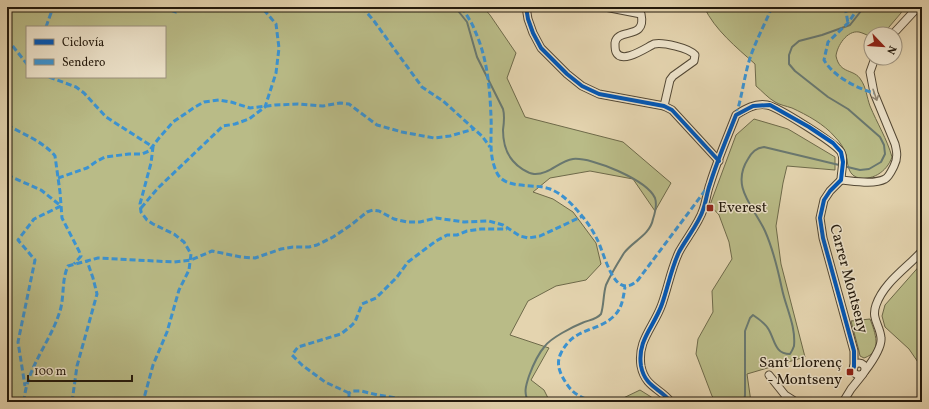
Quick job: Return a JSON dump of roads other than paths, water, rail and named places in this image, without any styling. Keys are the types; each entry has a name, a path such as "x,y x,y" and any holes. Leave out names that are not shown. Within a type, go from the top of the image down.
{"street":[{"path":"526,7 533,33 542,48 567,74 582,86 598,94 664,106 672,110 719,161"},
{"path":"605,7 641,14 642,21 640,28 637,31 618,36 615,40 615,52 618,55 622,57 630,56 662,43 690,51 695,55 694,61 673,76 670,80 664,106"},
{"path":"900,26 918,7"},
{"path":"671,402 667,396 656,390 646,381 640,352 644,338 662,305 678,254 703,212 710,183 736,115 754,106 770,105 809,127 833,143 841,152 842,162 840,180 874,182 885,179 897,160 897,152 874,93 870,72 872,66"},
{"name":"Carrer Montseny","path":"840,180 824,200 820,218 823,238 854,351 856,367 864,365 864,372"},
{"path":"843,402 874,357 880,345 881,337 874,317 875,306 880,295 922,250"},
{"path":"851,389 856,367 874,357"},
{"path":"856,367 858,375 864,372"},
{"path":"768,375 785,395 796,402"}],"waterway":[{"path":"455,7 467,22 477,57 503,109 504,143 508,154 515,163 526,171 539,174 568,160 582,159 605,166 631,177 650,191 656,200 651,225 645,234 624,253 606,285 601,314 597,318 578,325 557,336 548,343 540,353 532,368 526,386 526,396 529,402"},
{"path":"744,402 745,331 750,318 753,315 766,326 776,346 781,352 790,354 794,346 794,331 770,245 765,231 750,205 743,188 743,169 753,152 756,149 764,147 860,170 869,169 881,162 885,154 884,145 880,137 848,109 828,97 795,71 789,64 789,55 792,47 799,41 850,25 861,11 862,7"}],"place":[{"name":"Everest","path":"710,208"},
{"name":"Sant Llorenç - Montseny","path":"850,372"}]}
